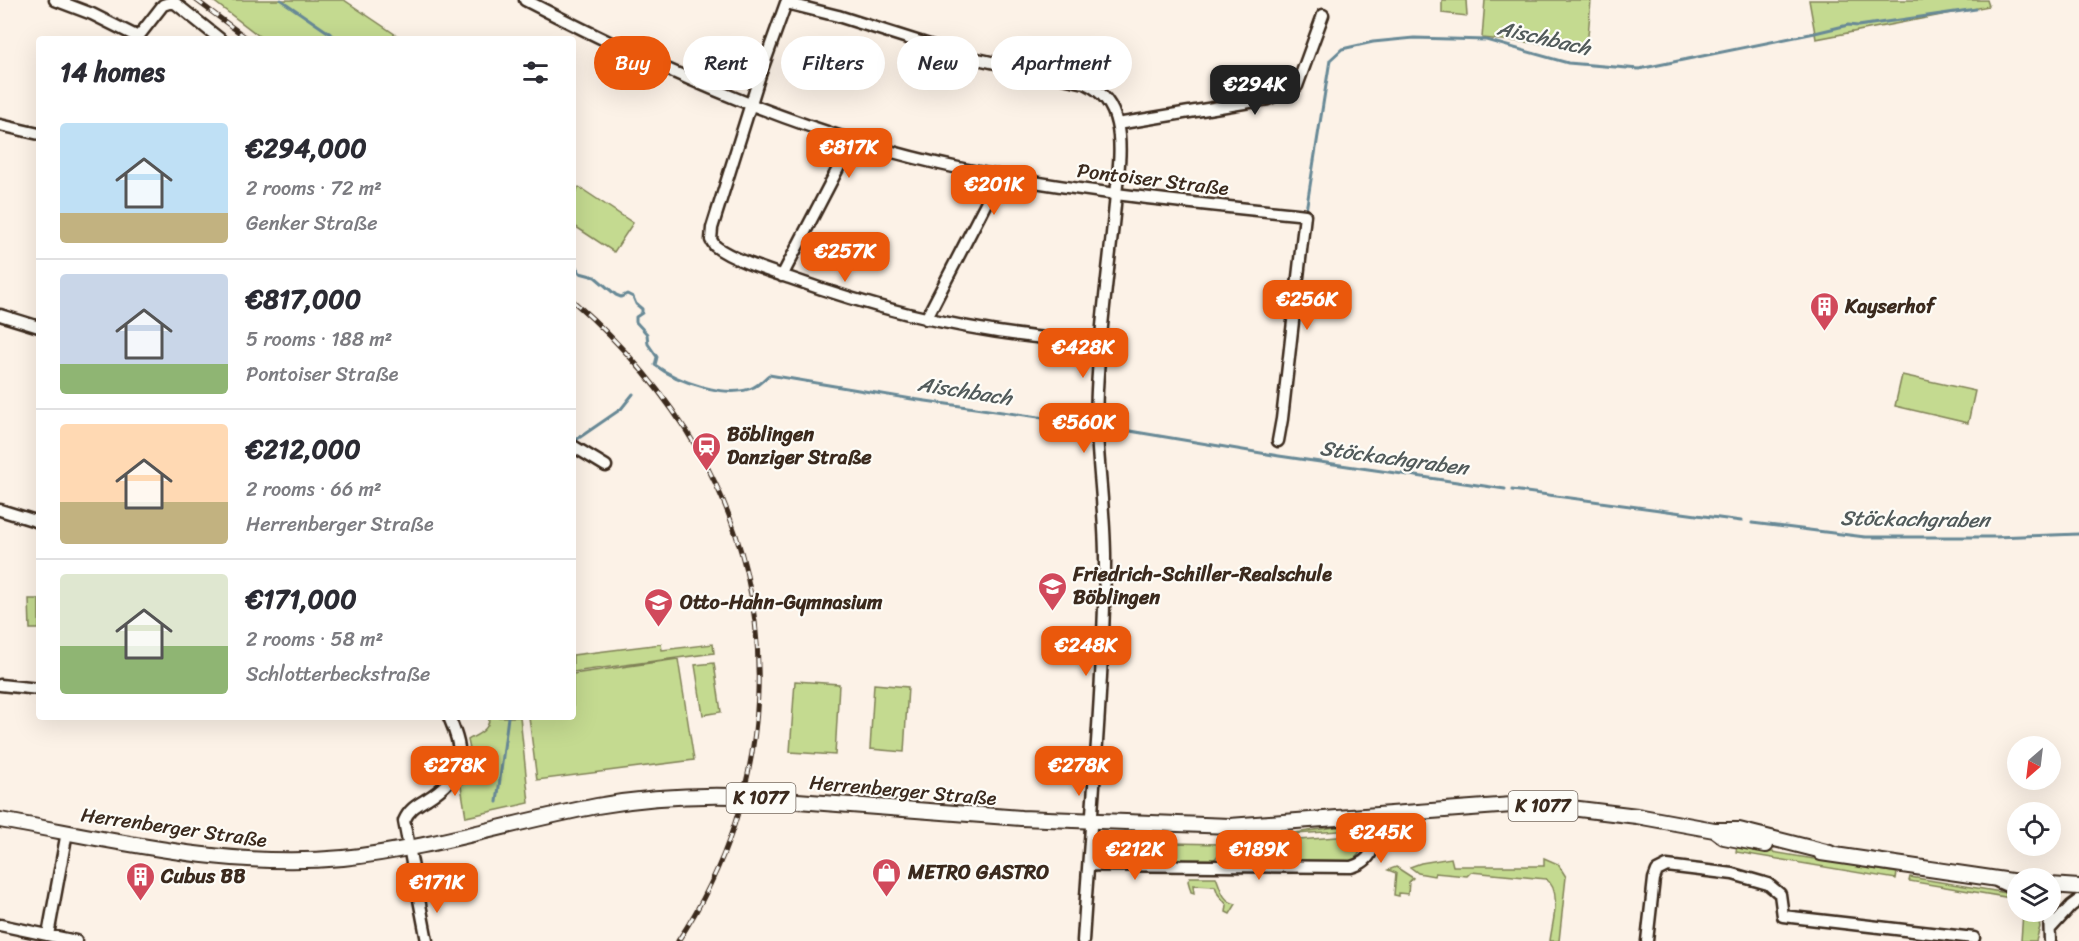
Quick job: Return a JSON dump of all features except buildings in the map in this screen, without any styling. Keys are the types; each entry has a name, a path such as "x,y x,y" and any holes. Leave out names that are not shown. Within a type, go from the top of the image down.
{"main road":[{"name":"Herrenberger Straße","path":"0,820 67,837 242,860 315,860 409,848 597,806 691,796 733,796 1011,818 1230,826 1512,805 1554,806 1637,816 1714,830 1739,830 1830,853 2007,881"},
{"path":"2061,889 2079,886"}],"street":[{"path":"55,0 101,18 134,36"},
{"name":"Pontoiser Straße","path":"525,0 643,60 750,105 851,140 936,163 997,175 1116,193 1305,215 1278,441"},
{"path":"140,36 163,5 169,3 175,3 216,36"},
{"path":"1083,941 1098,745 1105,551 1097,419 1101,342 1116,193 1119,148 1117,124 1101,92 1085,83 964,56 838,16 786,3 750,105 712,228 711,240 718,248 782,276 874,306 926,319 1020,336 1101,342"},
{"path":"1117,124 1268,99 1297,86 1323,15"},
{"path":"0,125 36,133"},
{"path":"782,276 851,140"},
{"path":"926,319 987,201 997,175"},
{"path":"0,315 36,326"},
{"path":"576,448 606,466"},
{"path":"0,510 36,521"},
{"path":"0,685 36,688"},
{"path":"427,941 404,821 408,812 444,789 457,770 460,759 458,739 450,720"},
{"path":"1089,866 1351,867 1368,858 1372,850 1371,816"},
{"path":"48,935 67,837"},
{"path":"1647,941 1656,871 1667,866 1733,874 1768,884 1780,894 1783,916 1974,938"},
{"path":"1989,879 2007,886"},
{"path":"2051,928 2079,900"},
{"path":"2048,922 2051,928"},
{"path":"2050,922 2050,941"},
{"path":"0,925 76,941"}],"green space":[{"path":"212,0 344,0 398,36 259,36"},
{"path":"1442,0 1466,0 1467,16 1442,13"},
{"path":"1485,0 1591,0 1587,48 1482,38"},
{"path":"1809,0 1987,0 1989,6 1816,39"},
{"path":"579,187 633,223 614,252 576,227 576,192"},
{"path":"1902,375 1975,391 1968,423 1895,406"},
{"path":"29,599 36,599 36,629 30,629"},
{"path":"661,644 662,650 713,644 714,653 576,672 576,655"},
{"path":"678,659 694,760 537,780 529,720 576,720 576,674"},
{"path":"714,663 721,712 703,715 695,665"},
{"path":"795,681 839,684 835,755 790,752"},
{"path":"874,684 908,687 904,752 870,749"},
{"path":"520,720 529,803 466,817 461,786 472,759 468,740 479,734 489,721"},
{"path":"1348,827 1354,830 1281,835"},
{"path":"1350,836 1360,838 1361,849 1356,858 1349,862 1241,862 1236,853 1223,852 1224,844 1248,843 1249,847 1257,847 1259,843"},
{"path":"1122,842 1221,844 1220,853 1212,862 1121,862"},
{"path":"1095,843 1114,843 1112,863 1102,861 1095,854"},
{"path":"1737,846 1897,873 1896,879 1736,852"},
{"path":"1451,858 1453,866 1544,866 1544,858 1558,864 1566,877 1559,941 1550,941 1555,899 1551,884 1546,879 1471,872 1467,876 1435,873 1434,876 1418,873 1410,867"},
{"path":"1396,867 1413,878 1409,882 1408,894 1394,895 1396,873 1388,870"},
{"path":"1190,877 1216,877 1225,897 1236,904 1230,914 1226,912 1227,905 1215,886 1193,885 1194,893 1191,892 1188,881"},
{"path":"1910,877 2007,893 2007,897 1909,881"},
{"path":"2022,922 2039,922 2036,941 2021,941"}],"waterway":[{"path":"281,0 334,36"},
{"name":"Aischbach","path":"1306,211 1330,60 1342,49 1373,42 1414,38 1486,40 1568,63 1639,69 1848,25 1858,26 1976,9"},
{"name":"Aischbach","path":"576,266 580,273 595,277 616,295 621,297 627,294 633,297 642,309 642,313 636,317 636,322 647,334 648,344 657,357 655,365 676,377 703,387 717,390 743,390 756,386 769,375 912,399 1094,425"},
{"name":"Aischbach","path":"576,440 621,409 633,394"},
{"name":"Stöckachgraben","path":"1100,426 1279,456 1505,489"},
{"name":"Stöckachgraben","path":"1512,490 1741,521"},
{"name":"Stöckachgraben","path":"1752,523 1865,537 1995,537 2079,534"},
{"name":"Aischbach","path":"497,802 508,720"}],"railway":[{"path":"196,0 244,36"},
{"path":"576,304 609,334 642,370 685,429 727,509 746,571 756,634 758,698 750,762 735,824 710,884 678,941"}],"place":[{"name":"Kayserhof","path":"1824,332"},
{"name":"Böblingen Danziger Straße","path":"706,472"},
{"name":"Friedrich-Schiller-Realschule Böblingen","path":"1052,612"},
{"name":"Otto-Hahn-Gymnasium","path":"659,628"},
{"name":"METRO GASTRO","path":"887,898"},
{"name":"Cubus BB","path":"140,902"}]}
